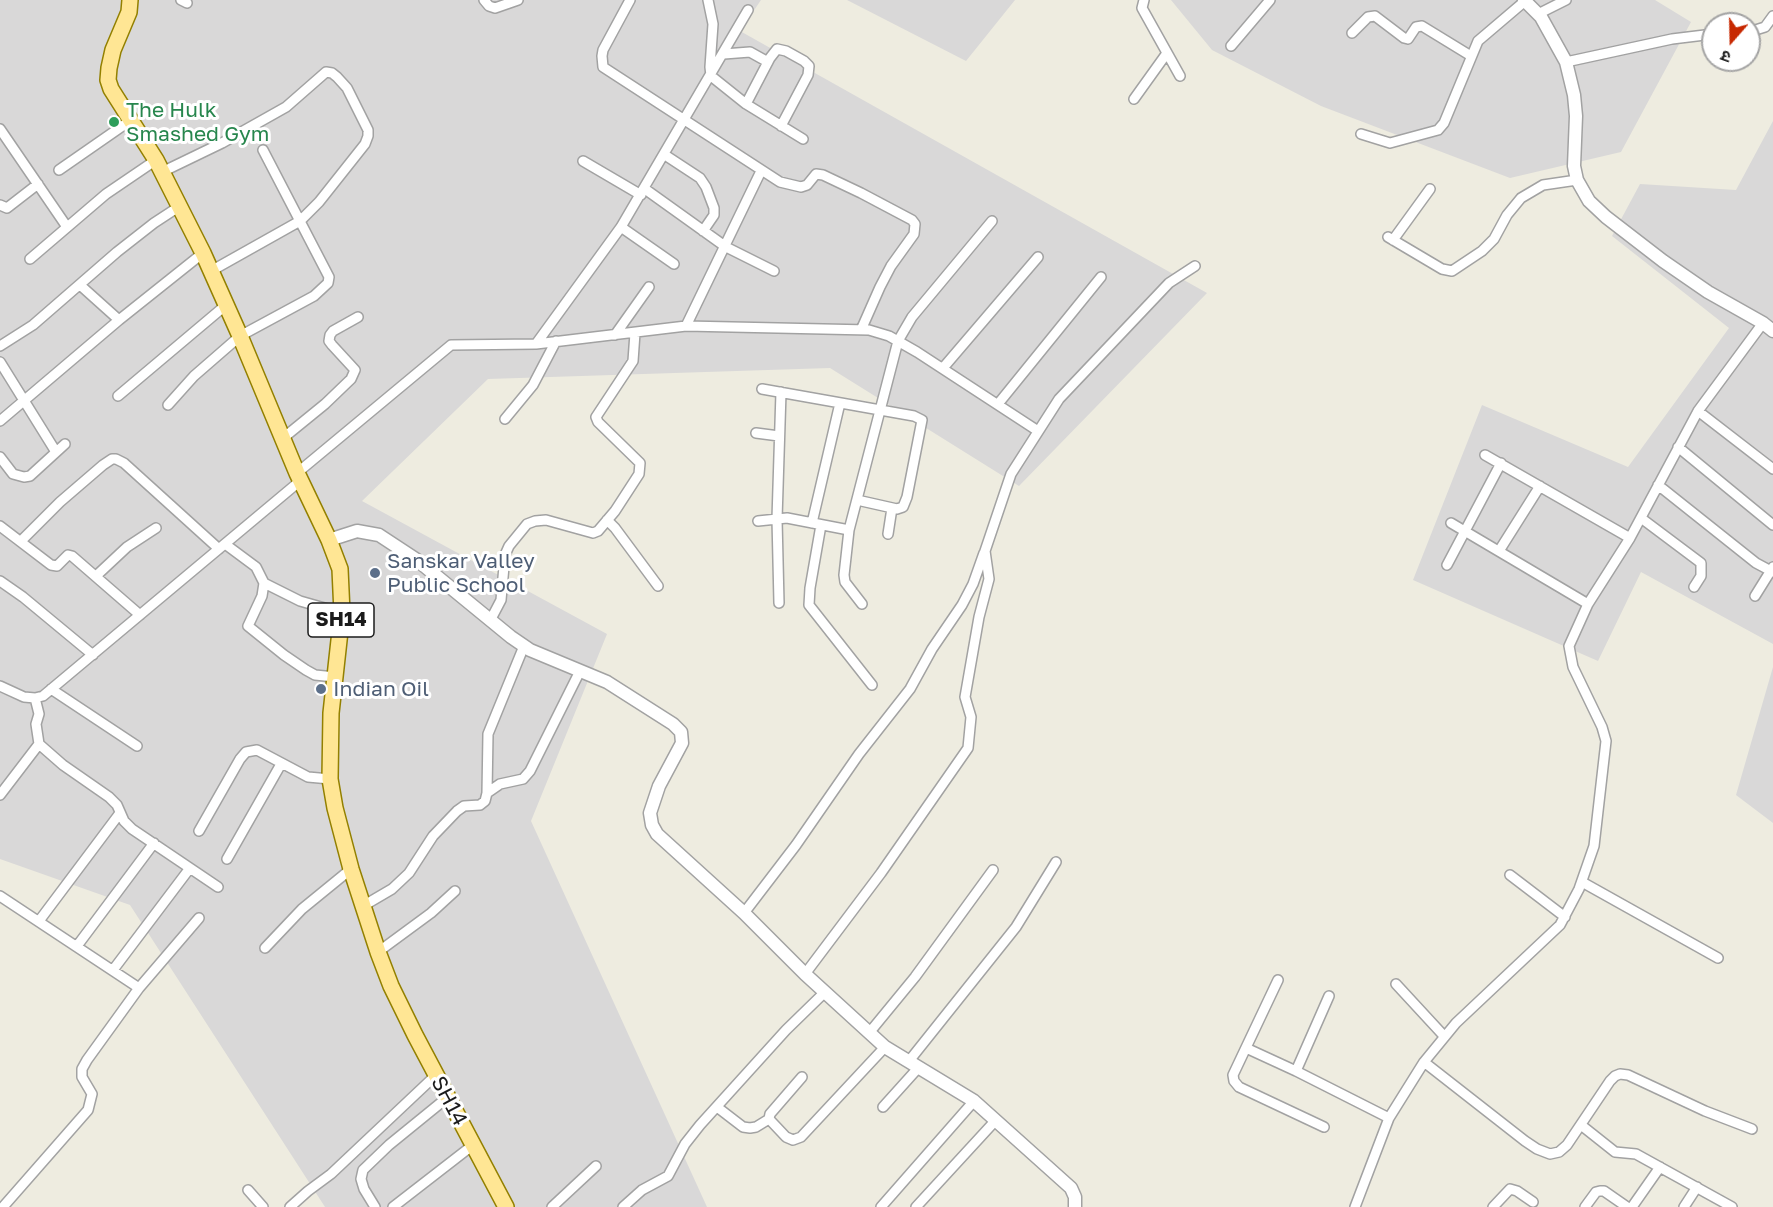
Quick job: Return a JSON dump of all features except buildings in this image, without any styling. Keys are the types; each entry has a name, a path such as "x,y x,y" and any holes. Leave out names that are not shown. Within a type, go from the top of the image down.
{"main road":[{"name":"SH14","path":"129,6 113,50 108,80 116,98 159,166 203,253 340,569 342,613 329,755 335,808 351,869 391,986 506,1207"}],"street":[{"path":"484,0 489,6 495,8 518,0"},
{"path":"630,0 603,50 603,67 780,182 801,188 807,185 816,174 823,175 912,220 915,224 914,234 891,266 861,330"},
{"path":"708,0 713,24 711,76 746,104 802,140"},
{"path":"1144,0 1142,8 1180,76"},
{"path":"1231,46 1270,0"},
{"path":"1355,1207 1389,1118 1424,1062 1444,1036 1560,925 1582,882 1594,846 1606,741 1602,727 1572,667 1569,646 1588,604 1630,538 1698,411 1770,328 1708,292 1606,218 1589,201 1576,180 1574,95 1566,62 1538,14 1525,0 1484,34 1471,56 1444,123 1438,130 1390,143 1360,134"},
{"path":"1538,14 1566,0"},
{"path":"536,344 621,227 748,10"},
{"path":"1352,33 1368,17 1375,16 1404,38 1408,39 1416,27 1422,26 1471,56"},
{"path":"1761,28 1765,27 1773,16"},
{"path":"1566,62 1651,43 1701,36"},
{"path":"746,104 777,49 804,61 809,66 806,81 781,126"},
{"path":"724,54 750,52 768,62"},
{"path":"1134,99 1167,53"},
{"path":"30,259 114,188 159,166 222,143 286,107 326,72 332,73 347,88 368,130 368,136 333,184 300,221 211,271"},
{"path":"59,170 131,120"},
{"path":"0,129 67,227"},
{"path":"168,405 194,376 240,336 314,296 328,283 329,277 263,150"},
{"path":"665,155 700,178 706,187 714,208 714,215 703,231"},
{"path":"583,161 643,192 726,247 774,271"},
{"path":"686,326 761,171"},
{"path":"1430,189 1390,239 1442,269 1452,272 1482,251 1494,239 1507,215 1521,198 1543,185 1576,180"},
{"path":"0,205 7,208 38,184"},
{"path":"0,346 33,325 154,222 180,206"},
{"path":"862,604 845,582 849,531 898,341 912,317 992,221"},
{"path":"621,227 674,264"},
{"path":"0,421 118,320 203,253"},
{"path":"943,368 1038,257"},
{"path":"744,913 796,845 859,754 910,689 932,649 962,605 973,584 1011,474 1059,399 1175,277 1195,266"},
{"path":"998,404 1101,277"},
{"path":"80,285 118,320"},
{"path":"615,336 649,287"},
{"path":"118,396 226,305"},
{"path":"282,439 325,404 351,379 355,370 329,341 333,331 358,316"},
{"path":"0,686 24,698 35,698 51,689 222,547 451,345 536,344 686,326 861,330 889,336 898,341 1038,431"},
{"path":"491,619 501,600 505,555 509,546 527,524 546,520 593,534 624,499 640,468 640,463 598,422 596,417 633,361 635,333"},
{"path":"505,419 533,385 556,341"},
{"path":"0,362 56,452"},
{"path":"762,389 919,417 922,422 905,504 900,510 857,500"},
{"path":"779,603 777,519 780,392"},
{"path":"840,403 817,524 809,605 872,685"},
{"path":"1698,411 1773,470"},
{"path":"756,434 779,436"},
{"path":"0,457 13,474 30,476 65,444"},
{"path":"1678,447 1773,525"},
{"path":"1485,455 1630,538"},
{"path":"21,542 60,502 103,465 116,459 124,463 222,547 256,567 264,583 262,596 248,626 306,670 315,675 335,677"},
{"path":"1447,565 1501,463"},
{"path":"1658,485 1756,563 1772,570 1755,596"},
{"path":"1498,551 1540,486"},
{"path":"888,534 892,508"},
{"path":"758,521 787,518 849,531"},
{"path":"1641,518 1701,563 1701,576 1694,586"},
{"path":"607,520 658,586"},
{"path":"1451,523 1588,604"},
{"path":"0,526 55,566 70,555 140,615"},
{"path":"96,576 127,547 156,528"},
{"path":"329,540 357,531 379,535 417,560 524,646 628,694 674,724 681,732 682,743 659,786 654,801 651,813 652,825 657,834 885,1047 974,1101 996,1120 1071,1188 1075,1197 1075,1207"},
{"path":"805,974 894,854 968,748 971,717 965,697 977,627 989,579 985,551"},
{"path":"0,581 23,597 93,655"},
{"path":"264,583 300,601 342,613"},
{"path":"363,906 392,890 409,873 432,836 457,811 464,806 480,805 484,801 487,793 488,734 524,646"},
{"path":"487,793 500,784 523,778 530,771 580,671"},
{"path":"51,689 137,746"},
{"path":"35,698 39,714 36,724 39,744 63,765 109,797 117,805 124,821 132,829 218,887"},
{"path":"0,795 39,744"},
{"path":"200,831 246,752 257,750 308,777 330,779"},
{"path":"227,860 281,764"},
{"path":"39,921 120,813"},
{"path":"77,946 154,843"},
{"path":"883,1107 1016,927 1056,862"},
{"path":"113,970 190,868"},
{"path":"265,948 302,909 351,869"},
{"path":"869,1033 915,977 993,870"},
{"path":"1510,875 1564,918"},
{"path":"1582,882 1718,958"},
{"path":"378,952 431,913 455,891"},
{"path":"0,896 139,988"},
{"path":"3,1207 88,1110 92,1094 82,1077 82,1069 139,988 199,918"},
{"path":"1278,980 1233,1075 1234,1081 1239,1087 1324,1126"},
{"path":"1396,984 1444,1036"},
{"path":"622,1207 642,1190 668,1176 685,1144 786,1030 825,992"},
{"path":"1296,1071 1329,996"},
{"path":"769,1119 786,1137 797,1139 885,1047"},
{"path":"1246,1048 1389,1118"},
{"path":"1424,1062 1537,1149 1550,1154 1559,1152 1567,1145 1610,1081 1620,1074 1629,1075 1705,1111 1752,1129"},
{"path":"290,1207 336,1170 436,1074"},
{"path":"717,1107 743,1127 750,1128 769,1119 773,1109 802,1077"},
{"path":"375,1207 364,1189 361,1179 363,1170 389,1145 448,1097"},
{"path":"881,1207 974,1101"},
{"path":"916,1207 996,1120"},
{"path":"1581,1125 1615,1152 1636,1154 1728,1206"},
{"path":"393,1207 472,1145"},
{"path":"552,1207 596,1167"},
{"path":"1585,1207 1596,1192 1604,1191 1630,1207 1660,1167"},
{"path":"1684,1207 1697,1188"},
{"path":"1493,1207 1510,1189 1533,1202"},
{"path":"248,1190 263,1207"}],"shaded area":[{"path":"0,0 761,0 740,31 1207,293 1019,486 830,368 488,379 362,501 607,634 531,821 707,1207 325,1207 130,905 0,859"},
{"path":"847,0 1015,0 966,61"},
{"path":"1171,0 1655,0 1691,22 1621,152 1510,178 1321,106 1212,50"},
{"path":"1773,121 1773,644 1641,572 1598,661 1413,580 1482,405 1628,467 1729,328 1612,236 1640,184 1736,190"},
{"path":"1773,667 1773,823 1736,795"}],"place":[{"name":"The Hulk Smashed Gym","path":"114,122"},
{"name":"Sanskar Valley Public School","path":"375,573"},
{"name":"Indian Oil","path":"321,689"}]}
